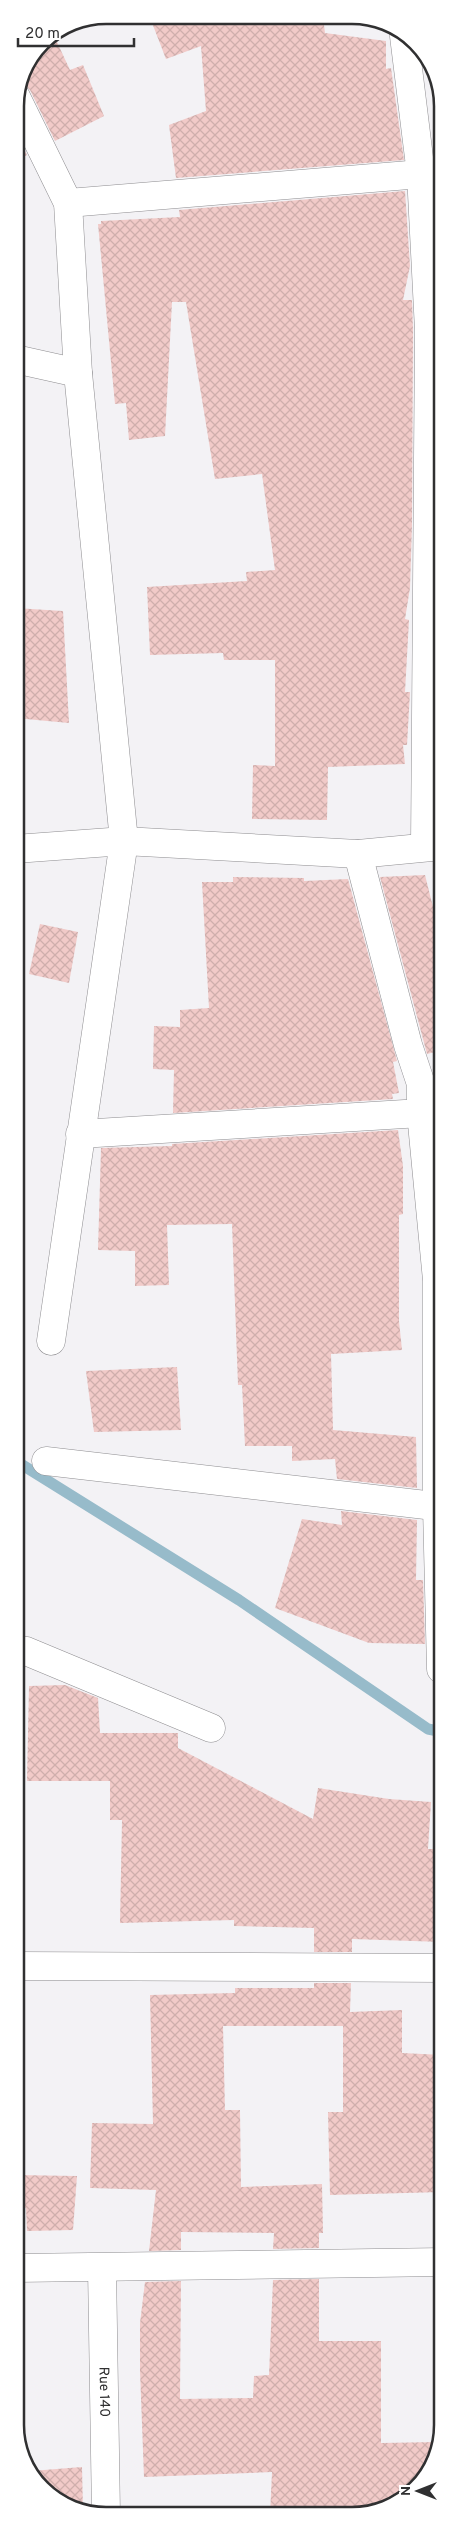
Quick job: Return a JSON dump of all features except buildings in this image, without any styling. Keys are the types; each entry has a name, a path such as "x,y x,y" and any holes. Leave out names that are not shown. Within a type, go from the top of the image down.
{"street":[{"path":"405,44 421,174 429,330 434,378"},
{"path":"24,113 68,203 78,373 124,840 51,1341"},
{"path":"68,203 421,174"},
{"path":"24,361 78,373"},
{"path":"24,847 124,840 358,854 434,846"},
{"path":"358,854 408,1046 421,1084 421,1113 434,1227"},
{"path":"80,1134 421,1113"},
{"path":"46,1461 434,1506"},
{"path":"24,1651 211,1728"},
{"path":"24,1966 434,1968"},
{"path":"24,2268 434,2262"},
{"name":"Rue 140","path":"102,2268 106,2507"}],"waterway":[{"path":"24,1466 239,1600 428,1729 434,1730"}]}
